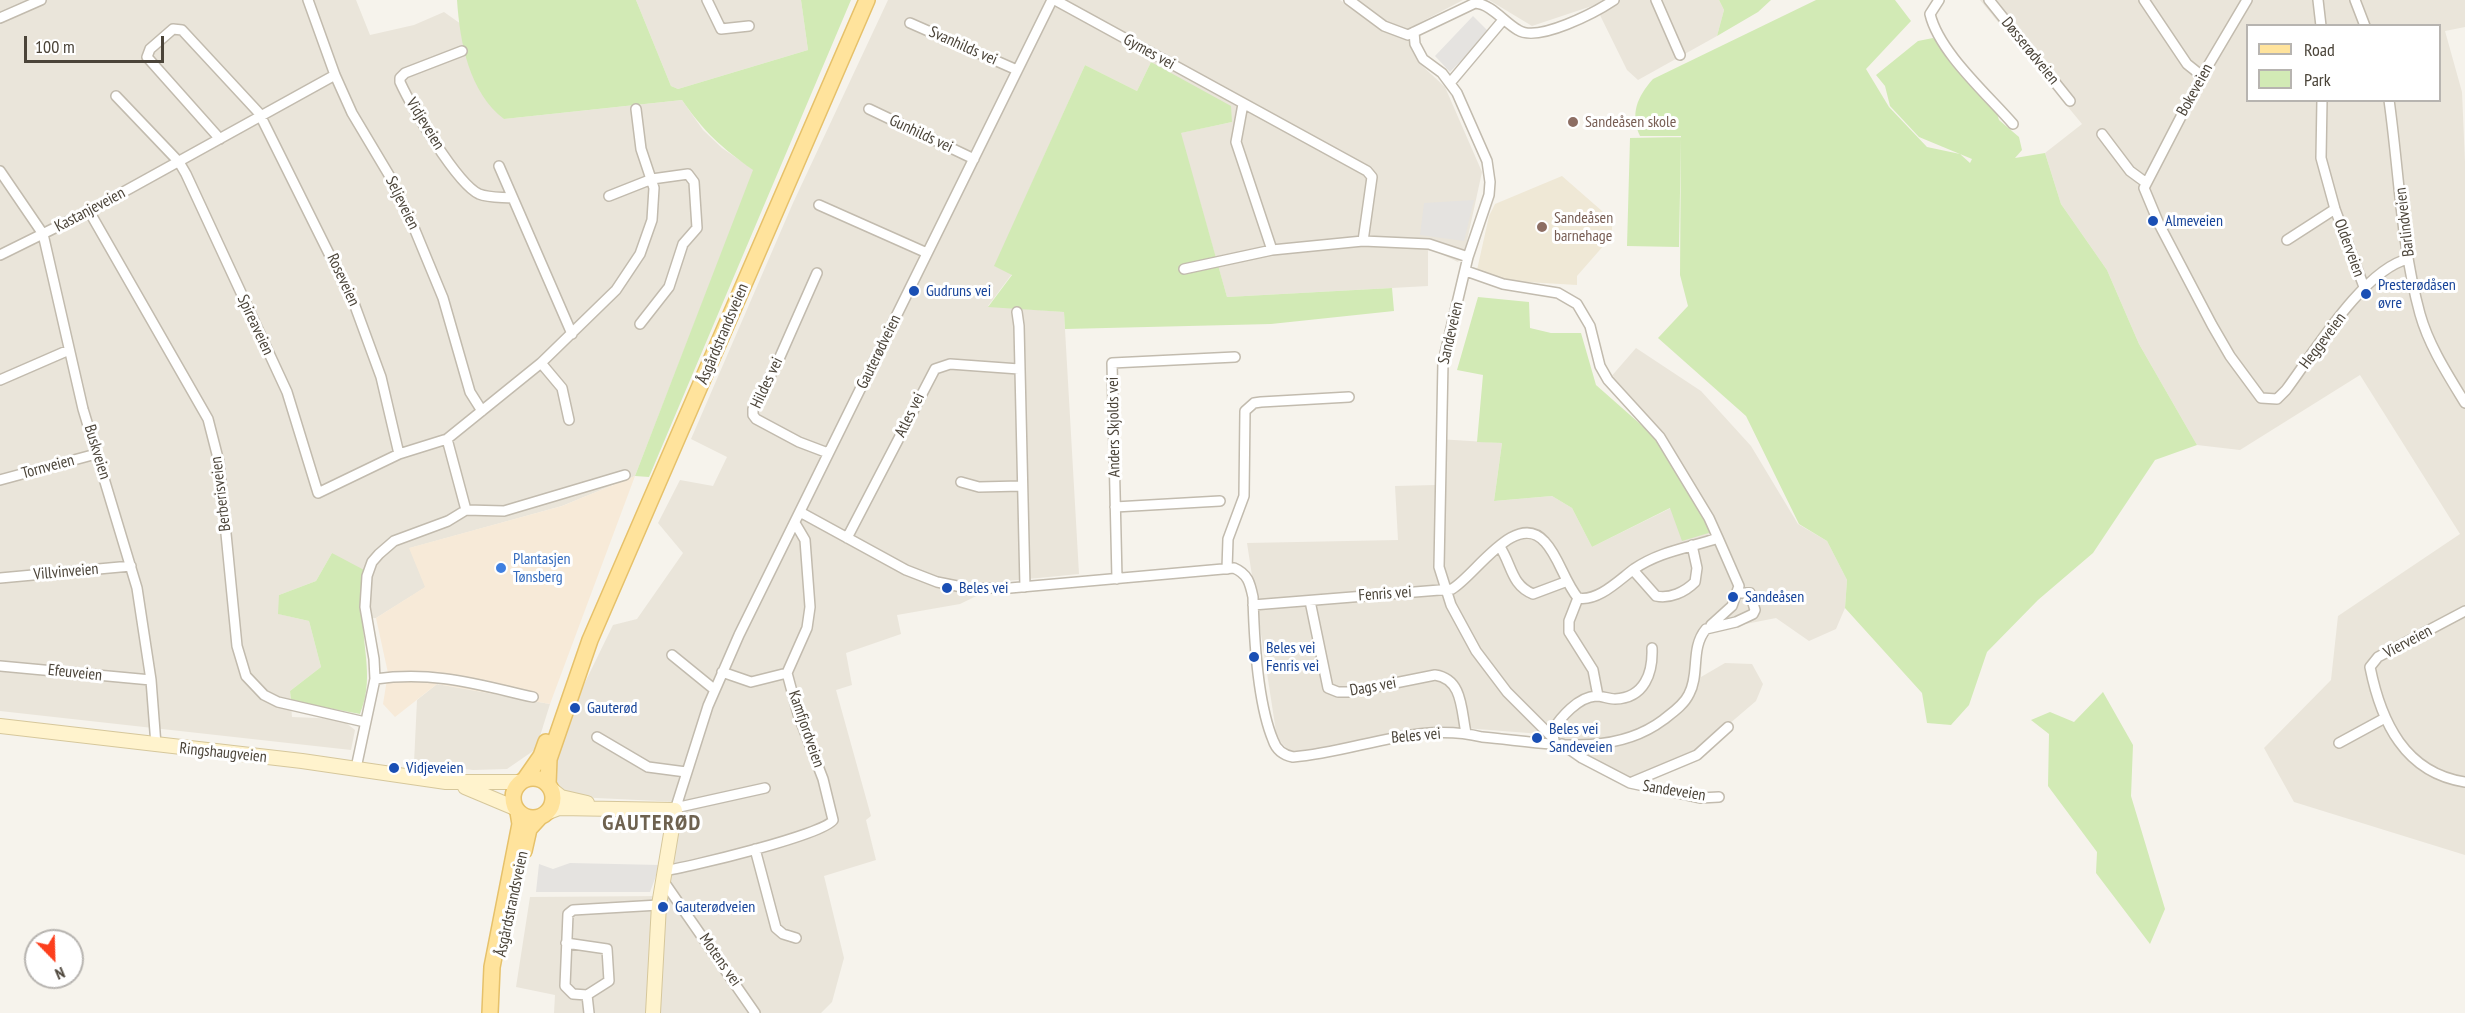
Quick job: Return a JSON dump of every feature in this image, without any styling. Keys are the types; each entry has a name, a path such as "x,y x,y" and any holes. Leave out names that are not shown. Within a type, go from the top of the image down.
{"main road":[{"name":"Åsgårdstrandsveien","path":"492,994 529,829 553,802 549,759 579,668 867,0"},
{"name":"Åsgårdstrandsveien","path":"490,1013 492,967 520,824 513,792 541,756 564,694 579,668"},
{"name":"Ringshaugveien","path":"0,726 356,768 446,782 482,792 517,810"},
{"path":"523,780 537,778 561,796 616,808"},
{"name":"Ringshaugveien","path":"446,782 523,780"},
{"path":"517,810 530,818 559,808 675,809"},
{"name":"Gauterødveien","path":"653,1013 662,875 675,809"}],"street":[{"path":"0,18 39,0"},
{"name":"Seljeveien","path":"308,0 335,75 364,136 389,176 412,223 443,298 470,392 482,411"},
{"path":"707,0 721,29 749,26"},
{"name":"Gauterødveien","path":"675,809 722,672 1053,0"},
{"name":"Gymes vei","path":"1053,0 1367,171 1372,177 1372,189 1364,241"},
{"path":"1349,0 1394,31 1404,35 1475,3 1484,4 1521,32 1533,34 1574,21 1614,0"},
{"path":"1656,0 1680,55"},
{"path":"1939,0 1930,14 1934,28 1962,67 2013,124"},
{"name":"Døsserødveien","path":"1989,0 2070,101"},
{"path":"2144,0 2187,64 2202,76"},
{"name":"Bokeveien","path":"2145,182 2202,76 2247,0"},
{"path":"2318,0 2321,24"},
{"path":"2355,0 2364,24"},
{"path":"1450,83 1503,20"},
{"name":"Svanhilds vei","path":"910,22 1017,70"},
{"path":"220,139 147,57 150,49 173,29 182,30 261,116"},
{"name":"Sandeveien","path":"1414,32 1415,44 1423,59 1450,83 1478,139 1490,172 1489,195 1468,257 1443,362 1438,550 1445,590 1468,638 1486,665 1508,692 1556,741 1582,758 1630,783 1683,796 1719,797"},
{"name":"Vidjeveien","path":"462,51 405,73 400,78 400,82 426,129 470,186 482,195 512,198"},
{"name":"Kastanjeveien","path":"0,255 89,211 335,75"},
{"path":"116,96 179,162"},
{"name":"Olderveien","path":"2322,102 2321,158 2334,209 2364,287"},
{"name":"Barlindveien","path":"2389,102 2408,259 2420,314 2433,348 2465,403"},
{"path":"1243,104 1236,142 1272,250"},
{"path":"399,454 447,440 540,363 616,290 640,254 652,219 652,179 640,149 636,109"},
{"name":"Gunhilds vei","path":"868,109 974,159"},
{"name":"Roseveien","path":"261,116 355,306 381,377 399,454"},
{"path":"2102,134 2130,171 2145,182"},
{"name":"Spireaveien","path":"179,162 287,392 318,493 399,454"},
{"path":"500,165 512,198 572,334"},
{"name":"Buskveien","path":"0,171 43,234 69,350 96,454 131,566 145,629 156,745"},
{"path":"609,196 652,179 688,174 693,178 697,228 683,244 669,286 640,324"},
{"name":"Heggeveien","path":"2145,182 2144,188 2159,224 2212,325 2254,390 2267,400 2277,399 2286,390 2364,287 2381,271 2408,259"},
{"path":"819,205 927,253"},
{"name":"Olderveien","path":"2287,240 2334,209"},
{"name":"Berberisveien","path":"89,211 208,419 219,462 237,646 246,676 264,695 278,702 365,722"},
{"path":"1184,269 1272,250 1364,241 1395,240 1429,244 1468,257"},
{"path":"1466,272 1503,284 1558,293 1577,304 1590,326 1600,366 1608,380 1660,437 1709,518 1715,539 1739,586 1738,593 1750,593 1755,610 1753,614 1736,622 1709,627"},
{"name":"Hildes vei","path":"817,273 779,359 753,409 753,415 756,420 799,442 828,453"},
{"path":"1017,312 1025,586"},
{"path":"0,380 69,350"},
{"name":"Anders Skjolds vei","path":"1117,579 1112,363 1235,357"},
{"path":"540,363 562,388 569,420"},
{"name":"Atles vei","path":"847,538 935,369 950,364 1019,369"},
{"path":"800,512 906,570 937,582 990,590 1227,568 1230,529 1244,496 1245,411 1254,403 1261,402 1349,397"},
{"path":"447,440 466,510"},
{"name":"Tornveien","path":"0,480 96,454"},
{"path":"356,768 375,679 365,608 367,576 372,562 394,541 448,521 466,510 504,511 625,475"},
{"path":"961,482 979,487 1021,486"},
{"path":"1115,507 1220,501"},
{"name":"Kamfjordveien","path":"662,875 815,832 831,825 833,820 823,779 798,714 787,673 807,628 810,607 805,540 795,523"},
{"name":"Fenris vei","path":"1253,605 1445,590 1462,583 1485,557 1519,533 1534,534 1547,544 1565,582 1578,598"},
{"path":"1598,696 1593,670 1569,632 1569,621 1578,598 1596,596 1633,570 1662,554 1715,539"},
{"path":"1633,570 1656,596 1668,597 1683,591 1695,582 1696,568 1692,545"},
{"path":"1500,546 1517,583 1524,590 1533,594 1565,582"},
{"name":"Villvinveien","path":"0,578 131,566"},
{"name":"Beles vei","path":"1227,568 1234,568 1246,576 1250,582 1266,712 1272,740 1286,756 1307,756 1404,734 1466,733 1482,737 1594,745 1627,740 1644,733 1669,716 1689,695 1694,682 1697,645 1700,636 1732,606 1738,593"},
{"name":"Dags vei","path":"1310,601 1328,687 1338,692 1350,692 1435,675 1443,676 1455,686 1466,733"},
{"name":"Vierveien","path":"2465,611 2372,663 2370,668 2385,718 2395,738 2412,760 2442,777 2465,782"},
{"path":"1556,741 1552,730 1567,712 1598,696 1616,699 1640,688 1651,672 1652,648"},
{"path":"672,655 715,690"},
{"name":"Efeuveien","path":"0,666 151,680"},
{"path":"722,672 751,682 787,673"},
{"path":"375,679 398,675 438,676 533,697"},
{"path":"2339,743 2385,718"},
{"name":"Sandeveien","path":"1630,783 1697,755 1728,727"},
{"path":"597,737 648,767 686,772"},
{"path":"675,809 765,789"},
{"path":"755,849 776,928 783,934 796,938"},
{"name":"Motens vei","path":"662,875 755,1013"},
{"path":"566,943 601,946 609,954 609,981 587,995 573,994 566,989 566,943 567,917 573,910 659,905"},
{"path":"587,995 589,1013"}],"shaded area":[{"path":"0,0 356,0 370,35 414,25 444,12 461,24 465,52 504,119 682,100 703,130 722,148 754,170 635,476 562,506 410,548 426,587 376,618 363,619 332,553 316,581 279,595 279,614 309,621 321,667 290,691 292,717 341,719 355,730 351,750 0,711"},
{"path":"636,0 801,0 808,50 678,89 671,86"},
{"path":"888,0 1340,0 1349,6 1360,0 1463,0 1406,30 1418,62 1445,87 1482,172 1465,250 1458,262 1428,248 1428,286 1227,297 1180,133 1232,122 1151,62 1137,91 1085,65 995,266 1012,274 988,306 1064,312 1079,574 1007,581 960,604 897,615 901,634 846,653 852,685 836,690 871,816 866,820 876,860 824,876 844,958 832,1002 821,1013 554,1013 555,995 516,987 530,897 664,896 679,802 576,797 558,786 552,764 574,705 613,625 637,619 683,553 658,523 680,480 713,486 727,457 691,439 793,203"},
{"path":"1489,0 1719,0 1724,10 1717,36 1638,80 1627,70 1595,5 1532,26"},
{"path":"1980,0 2465,0 2465,27 2445,31 2462,92 2465,162 2465,855 2294,802 2264,748 2331,680 2338,616 2460,534 2360,375 2240,450 2197,445 2139,344 2107,270 2061,204 2045,153 2082,124"},
{"path":"1473,16 1489,32 1450,72 1435,56"},
{"path":"1562,176 1610,218 1612,227 1612,236 1577,276 1577,285 1509,281 1477,270 1489,216 1495,204"},
{"path":"1474,200 1464,241 1420,235 1424,203"},
{"path":"1636,348 1701,391 1751,446 1798,524 1827,541 1847,580 1845,608 1836,629 1809,641 1776,618 1710,631 1702,641 1701,677 1725,663 1752,664 1763,684 1756,701 1694,754 1633,779 1541,734 1439,726 1292,754 1277,738 1247,543 1398,540 1395,486 1436,485 1438,439 1502,443 1494,501 1552,496 1572,508 1592,547 1671,508 1717,530 1672,453 1609,379"},
{"path":"635,476 550,704 437,684 395,717 383,704 388,673 376,618 425,587 409,548 562,506"},
{"path":"437,684 550,704 536,749 507,769 473,770 414,763 417,700"},
{"path":"570,863 660,865 650,892 536,892 539,864 553,869"}],"green space":[{"path":"457,0 636,0 671,86 678,89 808,50 801,0 851,0 649,477 635,476 753,170 714,139 682,100 504,119 482,95 468,66"},
{"path":"1719,0 1771,0 1758,12 1717,36 1724,10"},
{"path":"1816,0 1895,0 1911,21 1866,69 1889,107 1927,147 1960,154 1919,137 1890,106 1885,86 1876,75 1918,41 1933,38 1994,104 1999,120 2019,137 2022,150 2015,158 2045,153 2061,204 2107,270 2139,344 2197,445 2155,460 2093,553 2038,600 1987,652 1969,705 1951,725 1927,723 1922,693 1845,608 1847,580 1827,541 1799,524 1746,416 1658,338 1688,306 1680,275 1681,136 1640,136 1636,120 1639,99 1653,79","holes":["1960,154 1972,159 1970,163"]},
{"path":"1151,62 1231,106 1232,122 1181,133 1227,297 1392,288 1394,311 1271,324 1065,329 1064,312 988,307 1012,275 994,266 1085,65 1137,91"},
{"path":"1681,137 1679,247 1627,246 1630,138"},
{"path":"1478,297 1529,302 1530,328 1551,333 1581,333 1596,385 1655,437 1712,532 1682,541 1670,508 1592,547 1572,508 1552,496 1494,501 1502,443 1477,442 1483,375 1457,370"},
{"path":"332,553 366,571 363,617 367,677 360,714 291,701 290,691 321,667 309,621 278,614 279,595 316,581"},
{"path":"2103,692 2133,745 2131,796 2165,909 2150,944 2096,873 2097,852 2048,786 2049,734 2031,720 2050,712 2074,722"}],"place":[{"name":"Sandeåsen skole","path":"1573,122"},
{"name":"Almeveien","path":"2153,221"},
{"name":"Sandeåsen barnehage","path":"1542,227"},
{"name":"Gudruns vei","path":"914,291"},
{"name":"Presterødåsen øvre","path":"2366,294"},
{"name":"Plantasjen Tønsberg","path":"501,568"},
{"name":"Beles vei","path":"947,588"},
{"name":"Sandeåsen","path":"1733,597"},
{"name":"Beles vei Fenris vei","path":"1254,657"},
{"name":"Gauterød","path":"575,708"},
{"name":"Beles vei Sandeveien","path":"1537,738"},
{"name":"Vidjeveien","path":"394,768"},
{"name":"Gauterødveien","path":"663,907"}],"district":[{"name":"GAUTERØD","path":"652,824"}]}
